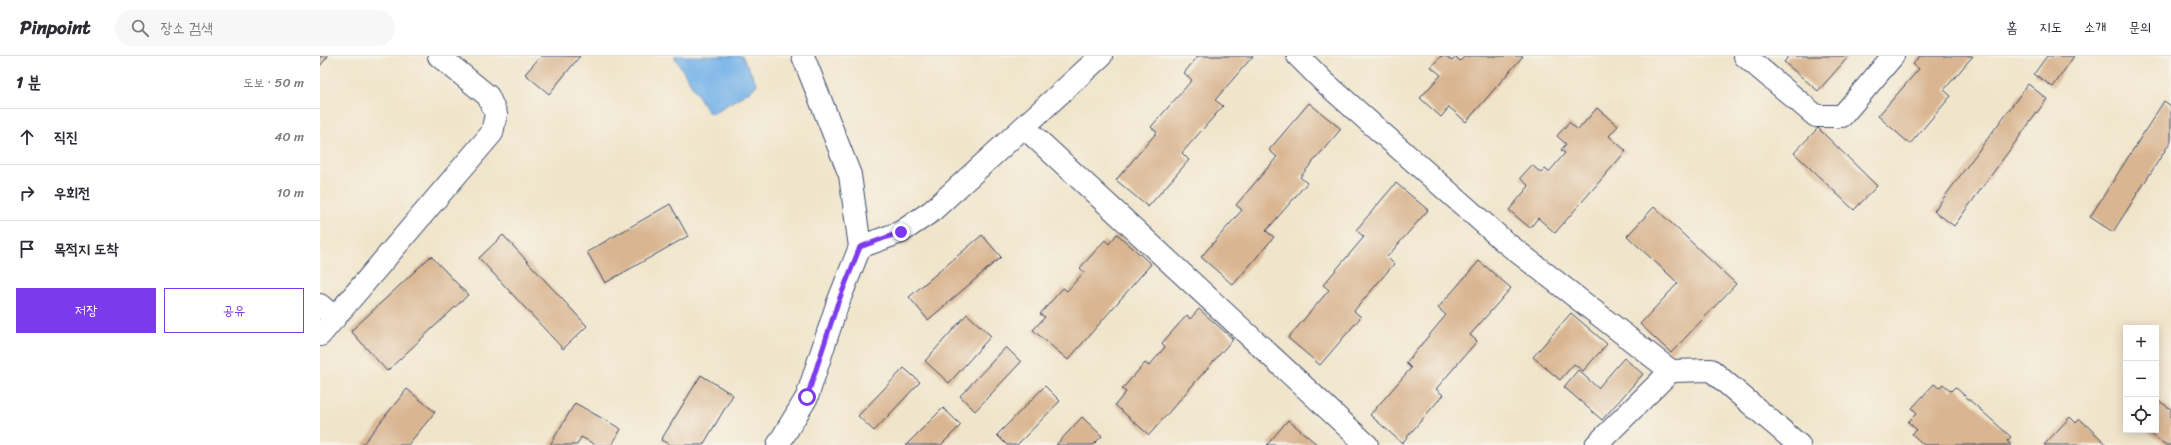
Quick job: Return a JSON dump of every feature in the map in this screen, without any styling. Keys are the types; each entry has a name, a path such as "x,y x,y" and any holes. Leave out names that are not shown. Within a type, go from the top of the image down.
{"street":[{"path":"320,335 327,312 492,132 496,114 488,96 439,56"},
{"path":"778,445 807,397 837,305 860,247 850,175 803,56"},
{"path":"860,247 901,232 932,211 1025,128 1102,56"},
{"path":"1298,56 1323,81 1505,242 1671,371 1711,370 1799,445"},
{"path":"1747,57 1816,116 1842,116 1893,56"},
{"path":"1025,128 1367,445"},
{"path":"1596,445 1671,371"}],"water":[{"path":"674,56 742,56 757,84 752,90 713,113 708,112"}],"building":[{"path":"320,56 328,56 320,66"},
{"path":"541,56 580,56 549,94 525,74"},
{"path":"1198,56 1253,56 1215,100 1223,106 1182,153 1189,160 1148,207 1116,180 1157,132 1151,127 1192,80 1184,73"},
{"path":"1441,56 1446,56 1452,61 1456,57 1460,61 1465,56 1523,56 1466,122 1449,107 1441,117 1420,98 1441,75 1431,67"},
{"path":"1789,56 1849,56 1818,91 1784,62"},
{"path":"1920,56 1973,56 1944,90 1951,96 1910,144 1878,116 1919,69 1913,64"},
{"path":"2047,56 2074,56 2053,87 2034,74"},
{"path":"2028,84 2047,99 1954,226 1934,211"},
{"path":"2164,101 2171,106 2171,141 2113,232 2090,217"},
{"path":"1309,103 1341,129 1300,177 1307,183 1266,231 1274,237 1233,285 1201,257 1242,210 1236,205 1277,157 1269,150"},
{"path":"1597,108 1618,126 1609,136 1626,151 1555,233 1538,218 1530,228 1509,210 1529,186 1520,178 1532,165 1541,173 1545,169 1549,172 1565,153 1561,150 1566,144 1557,136 1569,122 1578,130"},
{"path":"1818,128 1877,186 1854,210 1794,153"},
{"path":"1396,183 1428,210 1387,257 1394,264 1354,311 1361,317 1320,365 1288,338 1329,290 1323,285 1364,237 1356,230"},
{"path":"670,204 688,236 605,283 587,252"},
{"path":"1654,207 1736,284 1671,353 1640,324 1678,283 1627,236"},
{"path":"1117,234 1151,264 1068,360 1033,330 1045,317 1040,314 1063,288 1067,291 1084,272 1080,268 1105,240 1109,244"},
{"path":"503,235 587,326 563,349 479,258"},
{"path":"982,235 1001,257 928,320 909,297"},
{"path":"431,256 468,295 387,371 351,331"},
{"path":"1479,261 1511,288 1470,335 1477,341 1436,389 1443,395 1402,443 1370,415 1411,368 1406,363 1446,315 1438,308"},
{"path":"1199,309 1233,339 1149,435 1115,405 1126,392 1122,389 1145,363 1149,366 1165,347 1162,343 1187,315 1190,319"},
{"path":"1571,313 1607,344 1583,371 1574,364 1560,380 1533,357"},
{"path":"967,314 991,336 949,383 925,361"},
{"path":"1006,347 1021,362 975,411 960,396"},
{"path":"1624,358 1643,374 1602,420 1564,387 1578,370 1598,388"},
{"path":"904,368 920,382 874,431 858,416"},
{"path":"701,375 733,395 703,445 670,445 661,440"},
{"path":"1934,384 1939,388 1943,384 1951,391 1955,387 2011,437 2007,441 2011,445 1924,445 1912,434 1917,430 1908,422 1917,413 1912,408"},
{"path":"1045,386 1060,401 1017,445 1007,445 997,435"},
{"path":"407,389 435,412 408,445 362,445"},
{"path":"2159,401 2171,409 2171,445 2166,445 2149,433 2159,433"},
{"path":"575,403 621,429 612,445 596,445 581,437 577,445 550,445"},
{"path":"943,408 961,425 941,445 906,445"},
{"path":"1082,417 1102,436 1093,445 1056,445"},
{"path":"2070,417 2076,423 2080,419 2107,445 2044,445"},
{"path":"1288,420 1318,445 1267,445"}],"route":[{"path":"807,397 837,305 860,247 901,232"}]}
